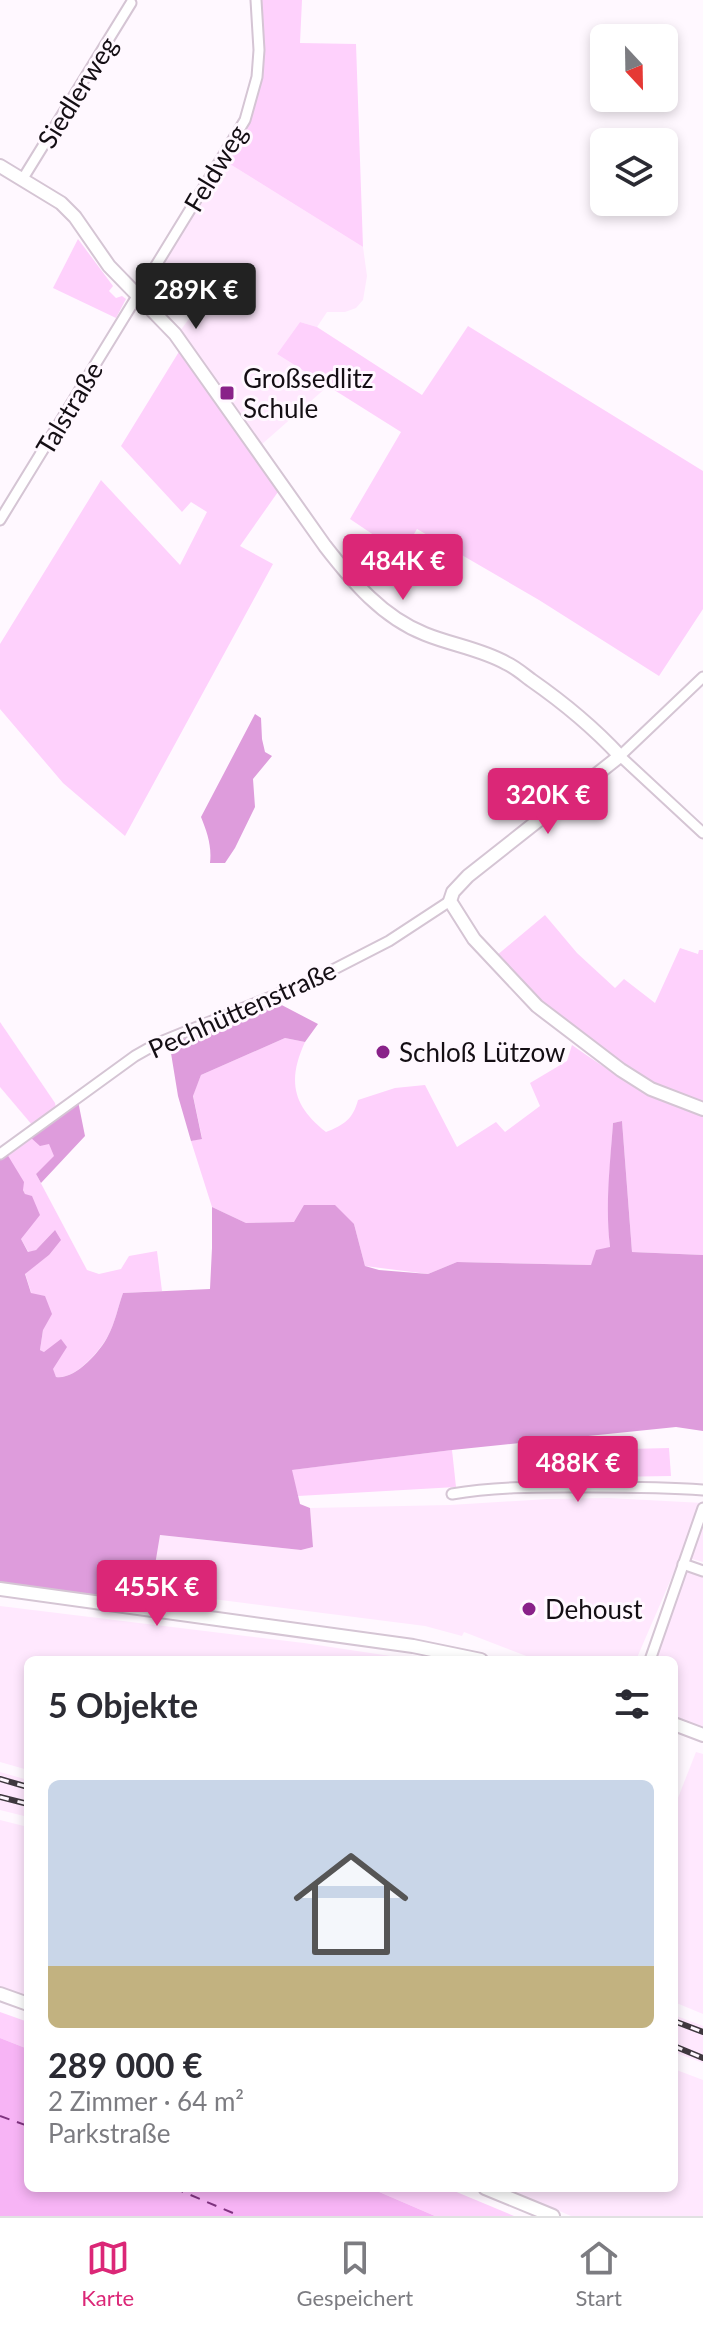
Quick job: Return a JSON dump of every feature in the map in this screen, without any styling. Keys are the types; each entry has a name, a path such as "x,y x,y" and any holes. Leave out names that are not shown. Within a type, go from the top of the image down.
{"street":[{"name":"Feldweg","path":"137,296 245,120 259,50 256,0"},
{"name":"Siedlerweg","path":"22,180 131,3"},
{"path":"0,166 61,203 75,217 109,266 175,334 325,546 370,598 399,621 425,634 507,663 568,706 703,833"},
{"name":"Talstraße","path":"0,520 137,296"},
{"name":"Pechhüttenstraße","path":"0,1154 146,1049 315,979 389,941 451,896 468,876 620,756 703,677"},
{"path":"451,896 474,939 537,1006 651,1089 703,1109"},
{"path":"452,1494 553,1487 703,1490"},
{"path":"651,1656 703,1508"},
{"path":"683,1564 703,1571"},
{"path":"0,1589 397,1644 460,1656"},
{"path":"678,1726 703,1735"},
{"path":"0,1994 24,2003"},
{"path":"495,2192 553,2216"}],"shaded area":[{"path":"260,0 302,0 300,43 356,44 363,247 225,161 247,123 263,67"},
{"path":"225,161 363,247 367,276 363,300 356,308 345,312 327,312 317,327 300,322 277,354 328,386 261,445 180,331 194,312 179,297 166,315 146,293 146,287 198,204 206,199 205,193"},
{"path":"78,239 113,286 109,291 116,298 122,296 126,299 116,318 53,288"},
{"path":"300,322 317,327 422,395 468,326 703,471 703,609 659,676 539,600 417,529 402,554 350,519 401,432 277,354"},
{"path":"180,350 280,489 240,546 273,564 125,836 63,783 0,709 0,644 101,480 180,565 207,512 191,502 182,512 121,446"},
{"path":"255,714 261,718 265,752 272,756 253,779 255,807 235,848 225,863 210,863 210,845 201,817"},
{"path":"545,915 577,953 615,988 624,979 655,1003 680,948 698,954 699,950 703,950 703,1103 653,1085 621,1065 542,1005 496,956"},
{"path":"274,1001 318,1024 305,1042 285,1038 201,1075 193,1096 202,1139 191,1141 178,1096 169,1041"},
{"path":"0,1022 55,1103 56,1108 33,1126 0,1087"},
{"path":"285,1038 305,1042 296,1069 296,1092 306,1112 326,1132 347,1120 358,1100 395,1088 425,1085 457,1147 496,1122 505,1132 540,1106 530,1083 567,1061 572,1045 635,1085 703,1116 703,1255 632,1252 622,1121 613,1123 608,1201 610,1248 591,1265 457,1262 428,1274 365,1266 354,1224 246,1223 212,1207 191,1141 202,1138 193,1095 201,1075"},
{"path":"78,1101 85,1136 41,1183 36,1174 54,1156 49,1144 40,1146 30,1137"},
{"path":"622,1121 632,1252 703,1255 703,1431 676,1427 292,1470 300,1504 310,1508 313,1547 301,1550 160,1535 149,1601 0,1583 0,1159 7,1154 24,1182 25,1194 32,1196 40,1215 21,1239 28,1252 36,1250 55,1230 61,1240 49,1255 25,1274 31,1293 45,1296 52,1314 43,1330 40,1350 44,1352 61,1339 67,1347 53,1369 56,1377 63,1377 79,1370 104,1342 113,1326 123,1293 210,1289 212,1207 246,1223 294,1222 304,1205 335,1205 354,1224 365,1266 379,1270 428,1274 457,1262 591,1265 596,1250 610,1247 608,1201 613,1123"},
{"path":"30,1137 49,1143 55,1156 36,1174 87,1270 99,1274 121,1269 129,1256 157,1251 162,1291 123,1293 113,1326 104,1342 86,1364 63,1377 56,1377 44,1352 40,1350 43,1330 25,1273 49,1255 55,1230 29,1253 21,1239 25,1194 7,1154"},
{"path":"669,1448 671,1476 547,1478 547,1451"},
{"path":"452,1450 456,1487 298,1496 291,1470"},
{"path":"609,1498 703,1503 703,1562 681,1556 638,1656 527,1656 464,1632 462,1636 425,1626 150,1591 159,1535 301,1550 313,1547 310,1508"},
{"path":"687,1570 703,1576 703,1729 678,1720 678,1656 655,1656"},
{"path":"0,1606 390,1656 24,1656 24,1769 0,1762"},
{"path":"696,1752 703,1754 703,2014 678,2004 678,1798"},
{"path":"0,1772 24,1779 24,1816 0,1810"},
{"path":"0,1820 24,1826 24,1996 0,1987"},
{"path":"0,2012 24,2021 24,2047 0,2038"},
{"path":"678,2017 703,2026 703,2063 678,2054"},
{"path":"0,2038 24,2047 24,2192 379,2192 435,2216 0,2216"},
{"path":"678,2071 703,2080 703,2216 571,2216 515,2192 678,2192"},
{"path":"379,2192 457,2192 514,2216 435,2216"}],"ferry route":[{"path":"0,2116 24,2125"},
{"path":"183,2192 240,2216"}],"railway":[{"path":"0,1779 24,1786"},
{"path":"0,1797 24,1803"},
{"path":"678,2023 703,2032"},
{"path":"678,2048 703,2058"}],"place":[{"name":"Großsedlitz Schule","path":"227,393"},
{"name":"Schloß Lützow","path":"383,1052"},
{"name":"Dehoust","path":"529,1609"}]}
